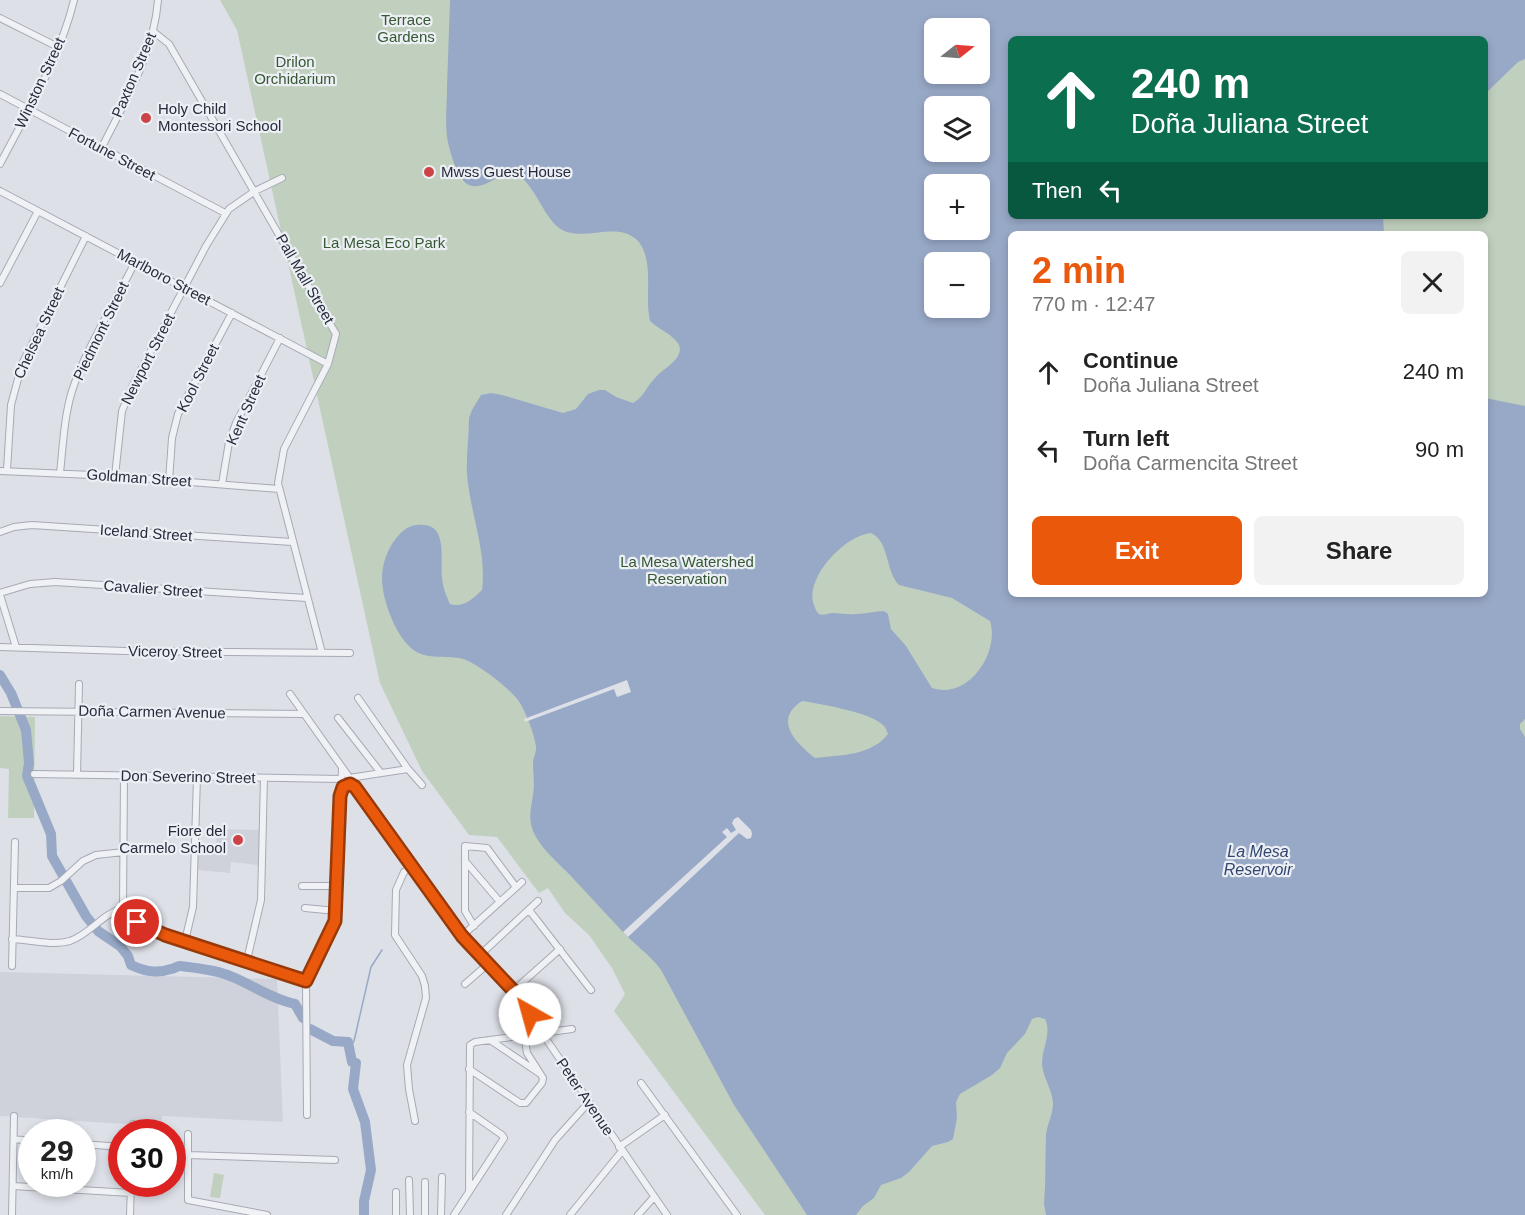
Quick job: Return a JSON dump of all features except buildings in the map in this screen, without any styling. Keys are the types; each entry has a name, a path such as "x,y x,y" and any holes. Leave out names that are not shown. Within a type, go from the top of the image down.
{"street":[{"name":"Winston Street","path":"0,164 58,47 74,0"},
{"name":"Paxton Street","path":"102,147 133,84 154,32 158,0"},
{"path":"0,18 58,47"},
{"name":"Pall Mall Street","path":"154,32 169,44 336,334 328,364 284,449 279,474 279,489 321,653"},
{"name":"Fortune Street","path":"0,94 225,213"},
{"name":"Newport Street","path":"115,476 122,411 133,385 225,213 237,202 282,178"},
{"name":"Marlboro Street","path":"0,191 328,364"},
{"path":"0,283 38,211"},
{"name":"Chelsea Street","path":"4,470 10,405 22,364 86,236"},
{"name":"Piedmont Street","path":"60,473 71,394 79,373 135,262"},
{"name":"Kool Street","path":"169,481 172,438 178,414 232,313"},
{"name":"Kent Street","path":"222,484 227,451 236,423 280,338"},
{"name":"Goldman Street","path":"4,470 279,489"},
{"name":"Iceland Street","path":"0,532 14,527 32,525 292,542"},
{"name":"Cavalier Street","path":"0,594 37,582 55,582 307,598"},
{"path":"0,594 16,646"},
{"name":"Viceroy Street","path":"0,647 126,651 350,653"},
{"path":"77,775 79,684"},
{"name":"Peter Avenue","path":"290,694 462,936 526,1004 533,1020 667,1215"},
{"path":"358,698 408,769 422,784"},
{"name":"Doña Carmen Avenue","path":"0,711 304,714"},
{"path":"338,718 381,773"},
{"path":"307,1114 306,981 335,921 342,768"},
{"path":"349,778 408,769"},
{"name":"Don Severino Street","path":"34,774 341,779"},
{"path":"124,776 123,908 137,922 165,935 306,981"},
{"path":"185,942 193,907 197,777"},
{"path":"247,960 261,900 264,778"},
{"path":"340,794 345,786 350,784 355,787"},
{"path":"12,966 15,842"},
{"path":"474,926 465,911 465,846 487,848 516,887"},
{"path":"14,888 49,888 63,879 82,861 96,855 124,852"},
{"path":"465,861 500,902"},
{"path":"412,867 404,872 396,890 395,935 422,976 425,986 426,998 407,1065 415,1121"},
{"path":"462,936 522,882"},
{"path":"302,886 336,886"},
{"path":"480,955 538,901"},
{"path":"12,939 57,942 71,940 115,910 123,908"},
{"path":"305,908 336,911"},
{"path":"529,910 591,990"},
{"path":"513,991 560,948"},
{"path":"465,984 488,964"},
{"path":"469,1192 470,1045 472,1042 572,1029"},
{"path":"469,1069 523,1104 528,1102 542,1083 541,1074 525,1047 525,1040 532,1035"},
{"path":"489,1040 541,1074"},
{"path":"641,1083 737,1215"},
{"path":"506,1215 555,1140 589,1102"},
{"path":"454,1215 504,1138 502,1134 469,1112"},
{"path":"570,1215 620,1149 665,1115"},
{"path":"12,1215 14,1116"},
{"path":"188,1134 188,1200 267,1215"},
{"path":"14,1139 18,1139"},
{"path":"189,1155 336,1160"},
{"path":"441,1215 442,1178"},
{"path":"409,1180 410,1215"},
{"path":"425,1182 425,1215"},
{"path":"13,1186 108,1192"},
{"path":"396,1192 396,1215"},
{"path":"130,1215 131,1197"},
{"path":"638,1215 654,1197"},
{"path":"222,1215 225,1207"}],"shaded area":[{"name":"Fiore del Carmelo School","path":"217,829 261,830 258,865 231,862 230,873 197,870 198,851 216,852"},
{"path":"0,972 277,979 283,1122 162,1116 162,1119 108,1119 108,1123 96,1122 96,1119 0,1116"}],"green space":[{"name":"La Mesa Reservoir","path":"220,0 1525,0 1525,1215 765,1215 614,1011 625,994 612,968 589,935 565,913 548,888 539,893 497,837 469,835 422,771 380,683 237,30"},
{"path":"0,716 35,717 34,818 8,818 9,769 0,768"},
{"path":"214,1173 224,1175 220,1198 210,1197"}],"water":[{"name":"La Mesa Reservoir","path":"450,0 1525,0 1525,59 1518,62 1488,91 1488,36 1008,36 1008,219 1383,219 1384,231 1008,231 1008,597 1488,597 1488,399 1525,406 1525,719 1520,724 1520,729 1525,737 1525,1215 1046,1215 1044,1204 1046,1135 1053,1103 1042,1064 1047,1024 1045,1019 1038,1017 1032,1019 1025,1034 1007,1053 1000,1068 960,1094 956,1102 957,1118 953,1139 932,1146 909,1172 901,1178 881,1185 874,1198 856,1215 807,1215 734,1105 661,970 548,853 536,837 530,817 536,746 529,722 518,700 491,675 465,660 431,656 415,651 402,638 388,608 382,579 386,557 396,538 407,528 415,525 432,527 437,531 441,546 442,582 450,604 463,604 482,590 482,561 467,467 469,418 481,395 491,393 502,395 563,413 576,409 588,394 599,390 605,390 633,403 640,398 657,375 676,359 680,351 679,345 673,338 650,321 648,269 643,249 638,241 620,232 578,234 559,228 553,223 528,185 517,175 505,175 481,185 469,185 457,171 446,131","holes":["871,533 877,537 885,550 891,572 899,585 952,598 990,621 992,634 986,659 969,681 945,690 932,688 906,646 891,629 888,614 884,611 822,615 818,613 813,602 813,591 822,569 840,549 861,535","802,701 845,709 868,717 884,726 888,734 873,747 864,750 845,755 815,758 794,738 788,723 793,708"]}],"pier":[{"path":"627,680 631,692 617,697 614,689 525,722 524,719"},
{"path":"738,817 751,830 751,838 747,839 739,833 628,937 623,932 727,837 722,832 727,828 731,833 736,830 732,823"}],"waterway":[{"path":"0,675 11,693 26,730 29,763 27,776 51,834 52,856 86,916 98,931 120,946 128,956 131,965 155,972 180,966 219,972 273,997 295,1004 303,1018"},
{"path":"350,1048 354,1041 371,967 382,950"},
{"path":"310,1029 333,1041 348,1042 352,1062 356,1063 353,1089 365,1122 371,1170 364,1201 364,1215"}],"place":[{"name":"Holy Child Montessori School","path":"146,118"},
{"name":"Mwss Guest House","path":"429,172"},
{"name":"Fiore del Carmelo School","path":"238,840"}],"route":[{"path":"137,922 165,935 306,981 335,921 340,796 343,787 350,784 355,787 462,936 524,1002 530,1014"}],"park label":[{"name":"Terrace Gardens","path":"406,28"},
{"name":"Drilon Orchidarium","path":"295,70"},
{"name":"La Mesa Eco Park","path":"384,243"},
{"name":"La Mesa Watershed Reservation","path":"687,570"}]}
